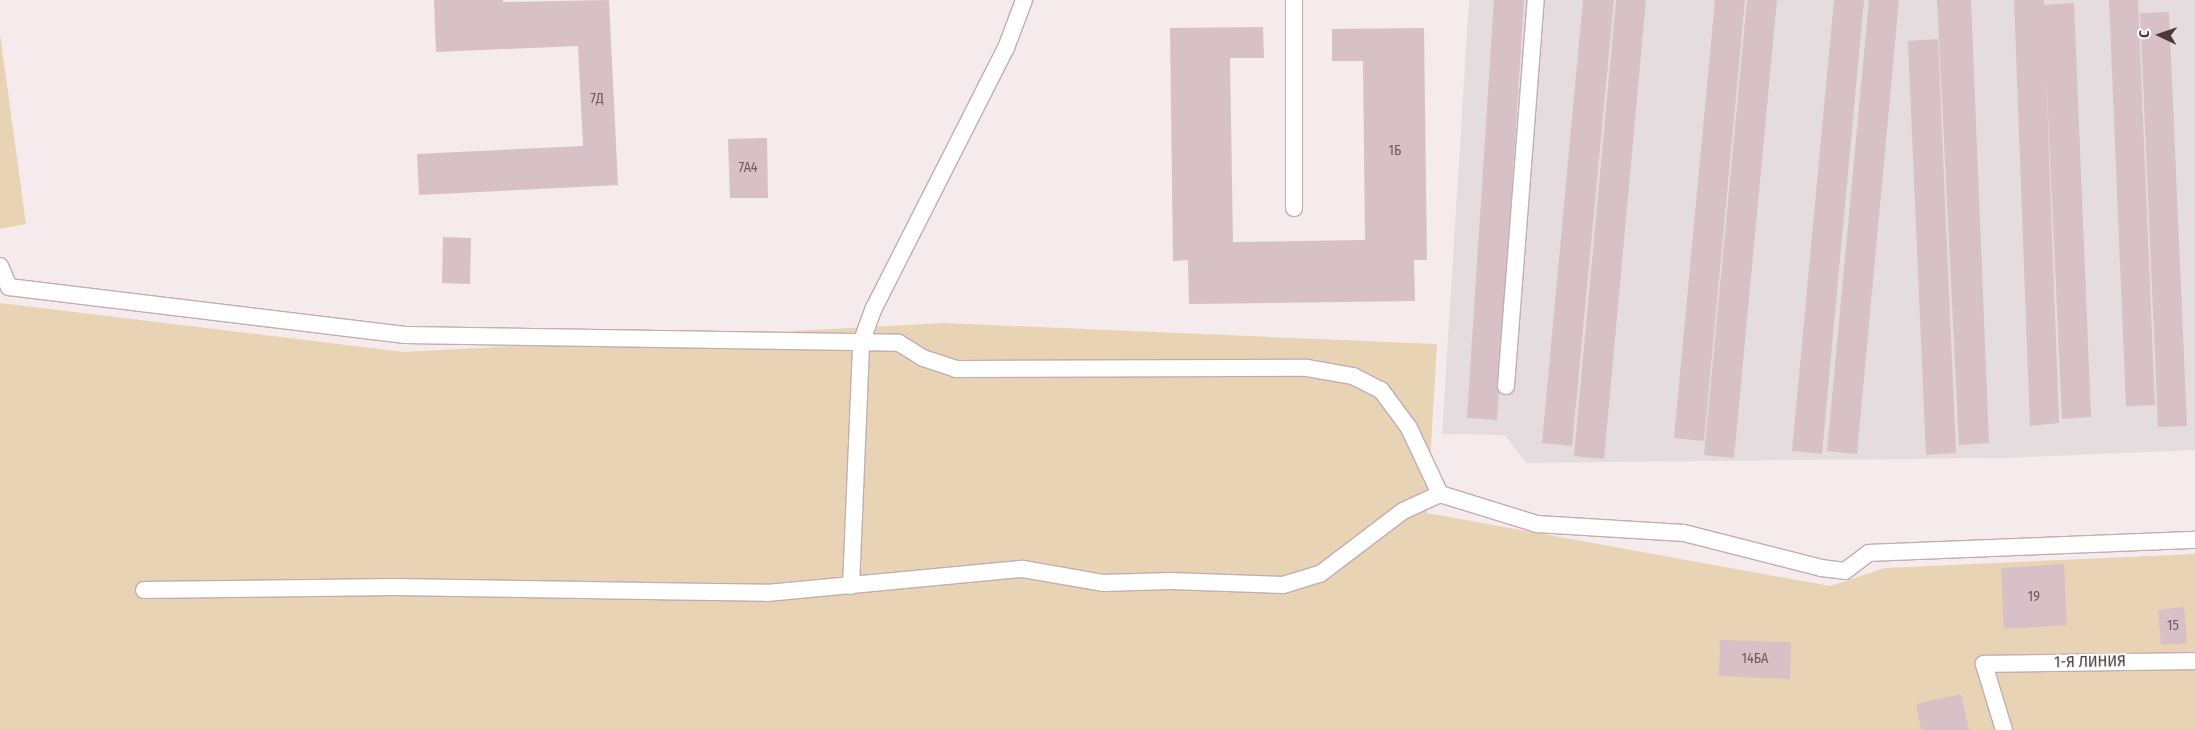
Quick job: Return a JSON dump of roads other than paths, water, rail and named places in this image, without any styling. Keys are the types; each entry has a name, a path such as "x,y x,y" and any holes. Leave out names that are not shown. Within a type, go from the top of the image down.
{"lane":[{"path":"851,586 861,343 874,308 1006,48 1024,0"},
{"path":"1294,0 1294,208"},
{"path":"1506,386 1536,0"},
{"path":"0,266 9,287 405,335 899,343 923,358 956,369 1307,368 1353,376 1381,390 1409,428 1440,494"},
{"path":"144,590 396,587 766,594 1023,569 1103,583 1170,581 1282,585 1320,574 1403,511 1440,494 1538,524 1684,533 1821,568 1845,571 1869,553 2195,540"},
{"name":"1-Я ЛИНИЯ","path":"2004,730 1984,664 2195,661"}]}
